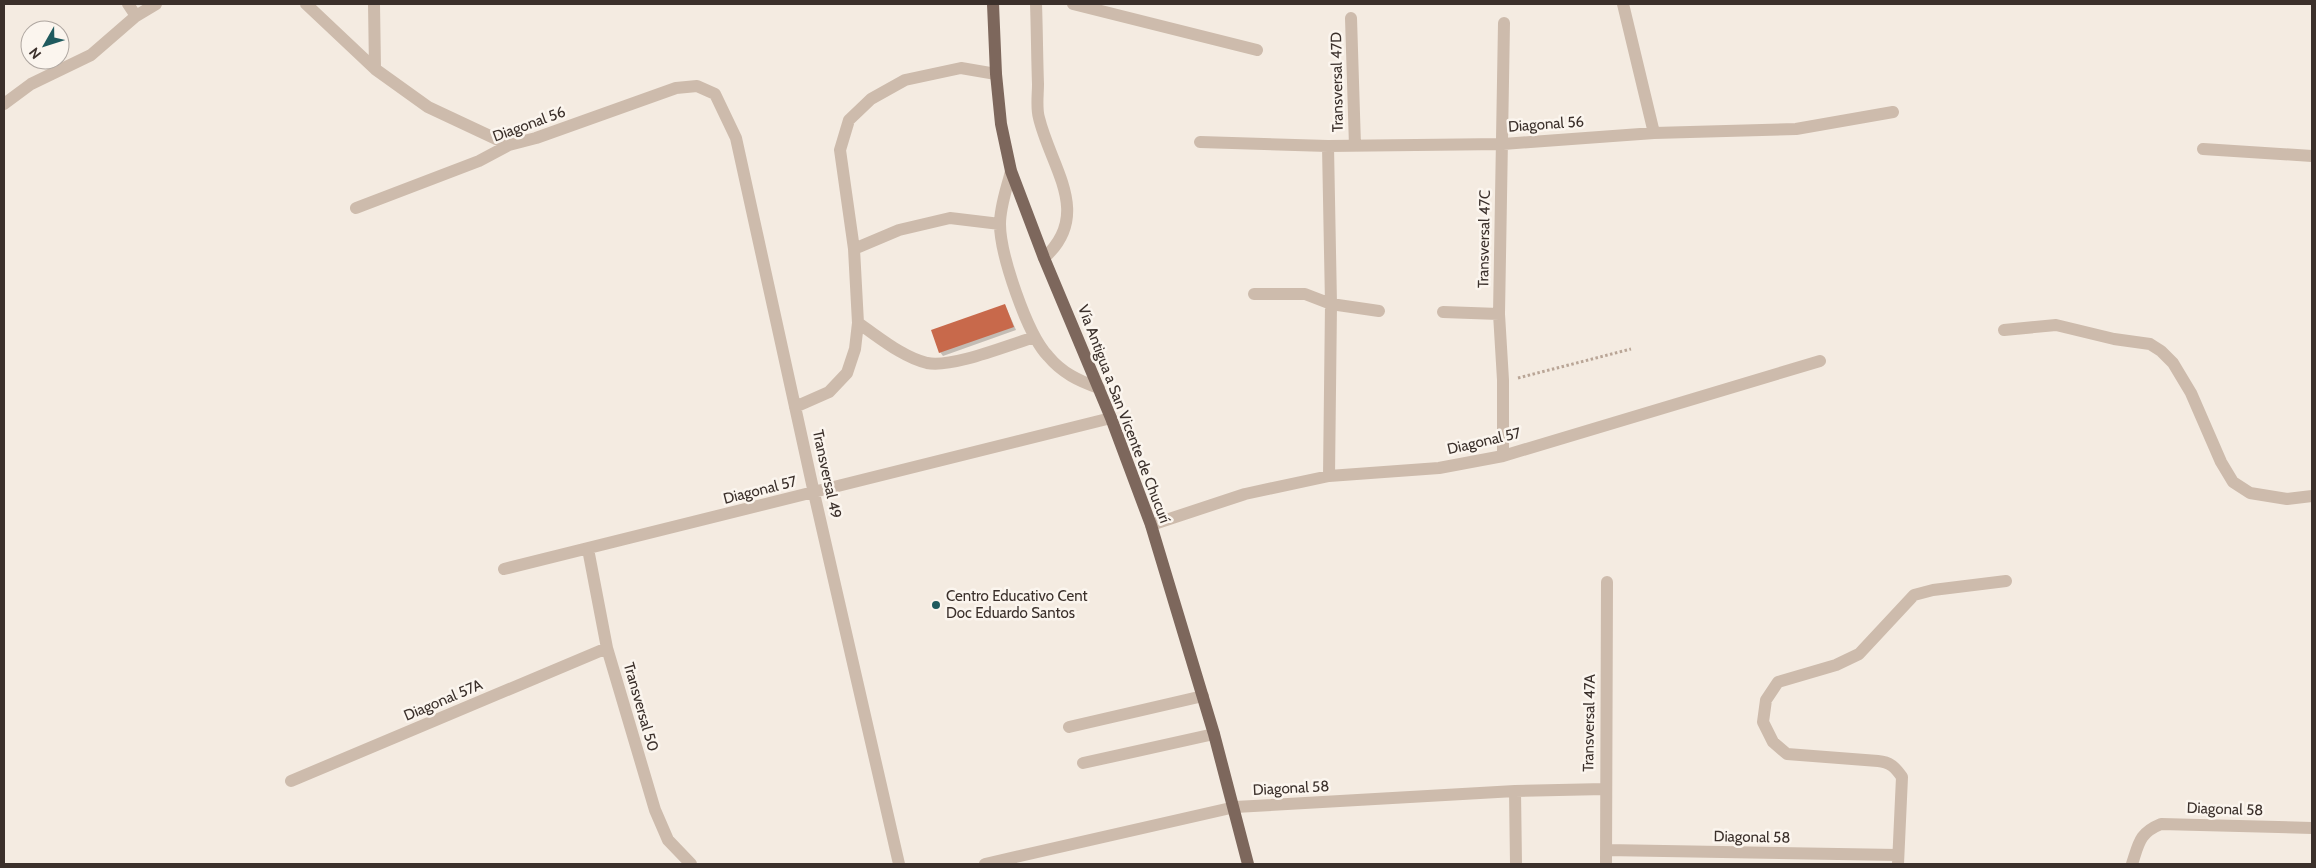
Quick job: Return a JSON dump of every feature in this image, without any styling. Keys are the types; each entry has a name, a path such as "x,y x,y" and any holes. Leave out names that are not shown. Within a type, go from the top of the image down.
{"main road":[{"name":"Vía Antigua a San Vicente de Chucurí","path":"992,4 1001,124 1011,171 1044,258 1111,418 1151,525 1235,807 1245,862"}],"street":[{"path":"128,4 136,16"},
{"path":"306,4 375,70 428,107 509,145"},
{"path":"374,4 375,70"},
{"path":"1036,4 1038,117 1063,186 1068,212 1066,227 1061,240 1044,258"},
{"path":"1073,4 1257,50"},
{"path":"1623,4 1654,133"},
{"path":"4,104 31,84 91,55 113,38 136,16 152,6"},
{"name":"Transversal 47D","path":"1351,18 1354,146"},
{"name":"Transversal 47C","path":"1503,456 1503,380 1499,314 1504,22"},
{"path":"795,407 829,392 847,373 855,349 858,323 854,249 840,150 849,120 871,99 905,80 961,68 996,74"},
{"name":"Diagonal 56","path":"356,208 479,161 509,145 536,138 676,88 697,86 715,94"},
{"name":"Transversal 49","path":"715,94 736,138 814,493 899,864"},
{"name":"Diagonal 56","path":"1200,142 1328,146 1503,144 1654,133 1796,129 1893,112"},
{"path":"1328,146 1331,304 1330,476"},
{"path":"2203,149 2312,156"},
{"path":"1011,171 1002,206 1000,224 1003,249 1012,279 1035,337 1046,355 1061,369 1077,380 1099,388"},
{"path":"854,249 899,230 950,218 1000,224"},
{"path":"1254,294 1305,294 1331,304 1379,311"},
{"path":"1444,312 1499,314"},
{"path":"858,323 903,353 928,363 950,363 1035,337"},
{"path":"2004,330 2056,325 2114,339 2150,344 2161,351 2172,363 2192,394 2221,462 2233,482 2250,493 2287,498 2312,496"},
{"name":"Diagonal 57","path":"1151,525 1244,494 1330,476 1439,468 1503,456 1820,361"},
{"name":"Diagonal 57","path":"504,569 1111,418"},
{"name":"Transversal 50","path":"588,549 607,648 655,810 668,840 690,864"},
{"path":"1898,859 1902,777 1895,767 1887,762 1787,754 1773,742 1763,722 1766,700 1778,682 1836,665 1859,654 1914,595 1933,590 2006,581"},
{"name":"Transversal 47A","path":"1606,864 1607,582"},
{"name":"Diagonal 57A","path":"291,781 607,648"},
{"path":"1069,726 1203,696"},
{"path":"1083,763 1214,734"},
{"name":"Diagonal 58","path":"986,864 1235,807 1515,791 1605,789"},
{"path":"1515,791 1516,864"},
{"name":"Diagonal 58","path":"2132,864 2141,836 2151,828 2161,824 2312,828"},
{"name":"Diagonal 58","path":"1606,850 1792,859 1898,859"}],"path":[{"path":"1503,380 1532,376 1631,349"}],"building":[{"path":"1005,304 1014,327 939,353 931,330"}],"place":[{"name":"Centro Educativo Cent Doc Eduardo Santos","path":"936,605"}]}
